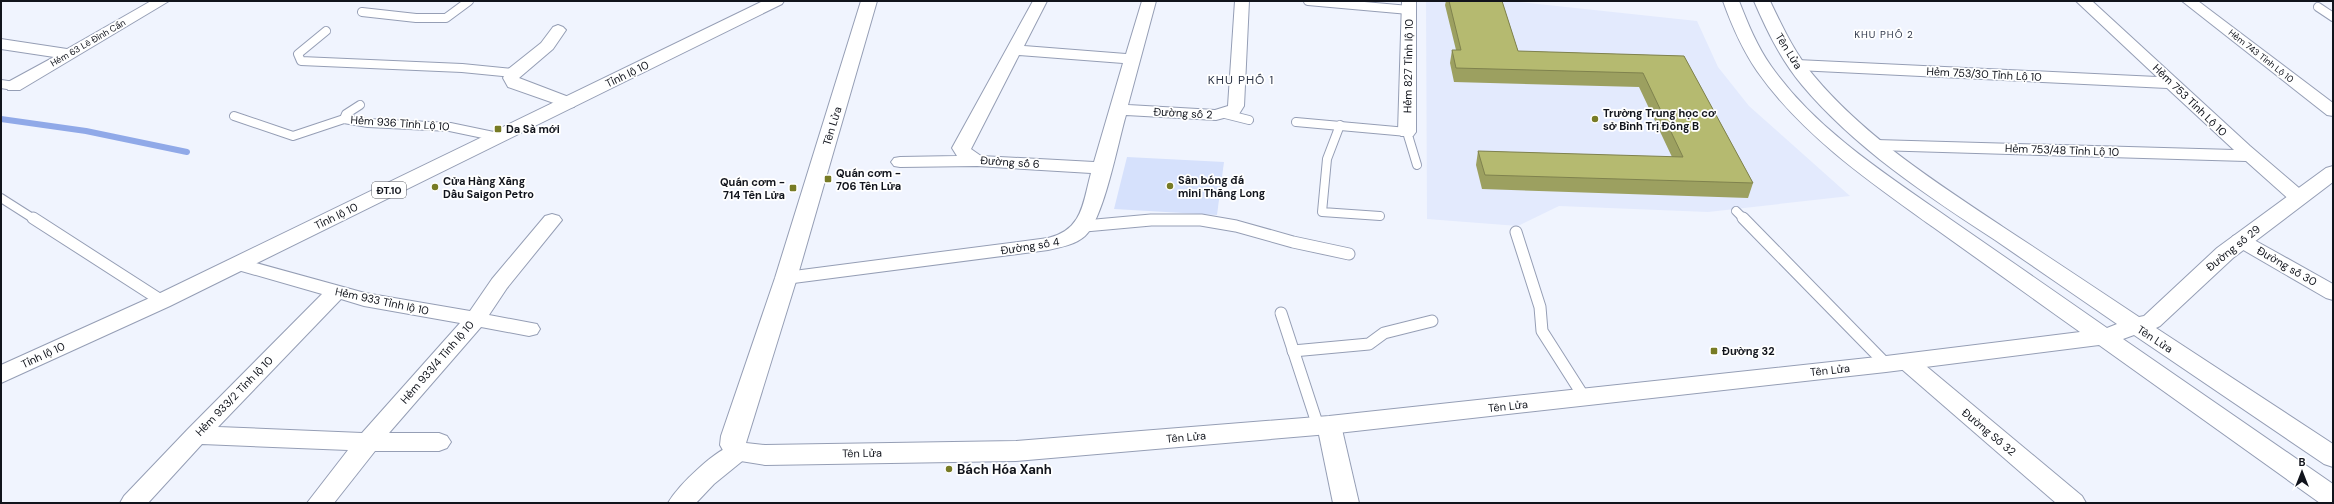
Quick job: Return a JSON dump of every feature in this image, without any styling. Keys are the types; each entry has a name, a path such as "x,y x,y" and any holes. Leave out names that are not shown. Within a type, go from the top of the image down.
{"main road":[{"name":"Tỉnh lộ 10","path":"1,375 162,301 775,1"},
{"name":"Tên Lửa","path":"869,1 786,278 734,436 733,445 737,452 765,454 1016,451 1323,426 1896,363 2103,337"},
{"path":"1731,1 1750,46 1762,64 1797,106 1846,152 1905,197 2333,498"},
{"name":"Tên Lửa","path":"1762,1 1784,47 1797,65 1831,104 1876,145 1942,194 2137,327 2333,457"},
{"name":"Đường số 29","path":"2103,337 2152,321 2240,240 2333,172"}],"street":[{"name":"Hẻm 63 Lê Đình Cẩn","path":"8,85 69,54 162,1"},
{"name":"Đường số 6","path":"977,161 964,153 961,148 963,142 1040,1"},
{"path":"1085,226 1149,1"},
{"name":"Đường số 2","path":"1118,109 1207,115 1225,114 1236,106 1242,1"},
{"name":"Hẻm 753 Tỉnh Lộ 10","path":"2083,1 2144,55 2248,156 2299,198"},
{"name":"Hẻm 743 Tỉnh Lộ 10","path":"2189,1 2333,111"},
{"name":"Hẻm 827 Tỉnh lộ 10","path":"1407,132 1409,5"},
{"path":"558,30 547,46 513,73 512,78 514,83 568,103"},
{"path":"1,44 69,54"},
{"path":"1012,50 1133,59"},
{"name":"Hẻm 753/30 Tỉnh Lộ 10","path":"1797,65 2172,83"},
{"name":"Hẻm 753/48 Tỉnh Lộ 10","path":"1876,145 2248,156"},
{"name":"Đường số 6","path":"900,162 977,161 1101,168"},
{"name":"Hẻm 933/4 Tỉnh lộ 10","path":"320,503 368,442 475,320 499,284 552,220"},
{"name":"Đường số 4","path":"786,278 1048,244 1078,234 1085,226"},
{"name":"Đường số 30","path":"2240,240 2333,293"},
{"name":"Hẻm 933 Tỉnh lộ 10","path":"238,264 336,292 475,320 529,328"},
{"name":"Hẻm 933/2 Tỉnh lộ 10","path":"134,503 196,435 336,292"},
{"name":"Đường Số 32","path":"1896,363 2073,503"},
{"path":"1323,426 1346,503"},
{"path":"196,435 368,442 439,442"},
{"path":"681,503 705,478 737,452"}],"lane":[{"path":"362,12 416,18 446,18 469,1"},
{"path":"1308,1 1409,5"},
{"path":"2318,7 2333,17"},
{"path":"326,31 298,54 301,62 462,68 513,73"},
{"path":"344,119 346,114 360,105"},
{"path":"1225,114 1249,120"},
{"name":"Hẻm 936 Tỉnh Lộ 10","path":"234,116 293,136 344,119 368,123 450,127 498,137"},
{"path":"1296,122 1407,132 1417,165"},
{"path":"1340,126 1327,159 1322,212 1380,216"},
{"path":"1,198 162,301"},
{"path":"1736,211 1896,363"},
{"path":"1085,226 1164,220 1214,221 1250,229 1280,239 1314,247 1338,250 1349,254"},
{"path":"1516,232 1540,307 1542,331 1584,397"},
{"path":"1281,313 1293,351 1323,426"},
{"path":"1293,351 1369,344 1384,332 1432,321"}],"shaded area":[{"name":"Trường Trung học cơ sở Bình Trị Đông B","path":"1426,1 1509,1 1697,21 1718,67 1749,106 1850,196 1708,212 1559,206 1518,226 1427,219"},
{"name":"Sân bóng đá mini Thăng Long","path":"1127,157 1224,162 1217,215 1114,209"}],"building":[{"path":"1449,1 1502,1 1518,51 1684,56 1753,183 1485,175 1478,151 1683,157 1643,73 1456,68 1452,50 1461,50"}],"waterway":[{"path":"1,119 86,131 187,152"}],"place":[{"name":"Trường Trung học cơ sở Bình Trị Đông B","path":"1595,119"},
{"name":"Da Sà mới","path":"498,129"},
{"name":"Quán cơm - 706 Tên Lửa","path":"828,179"},
{"name":"Sân bóng đá mini Thăng Long","path":"1170,186"},
{"name":"Cửa Hàng Xăng Dầu Saigon Petro","path":"435,187"},
{"name":"Quán cơm - 714 Tên Lửa","path":"793,188"},
{"name":"Đường 32","path":"1714,351"},
{"name":"Bách Hóa Xanh","path":"949,469"}],"district":[{"name":"KHU PHỐ 2","path":"1884,34"},
{"name":"KHU PHỐ 1","path":"1241,80"}]}
